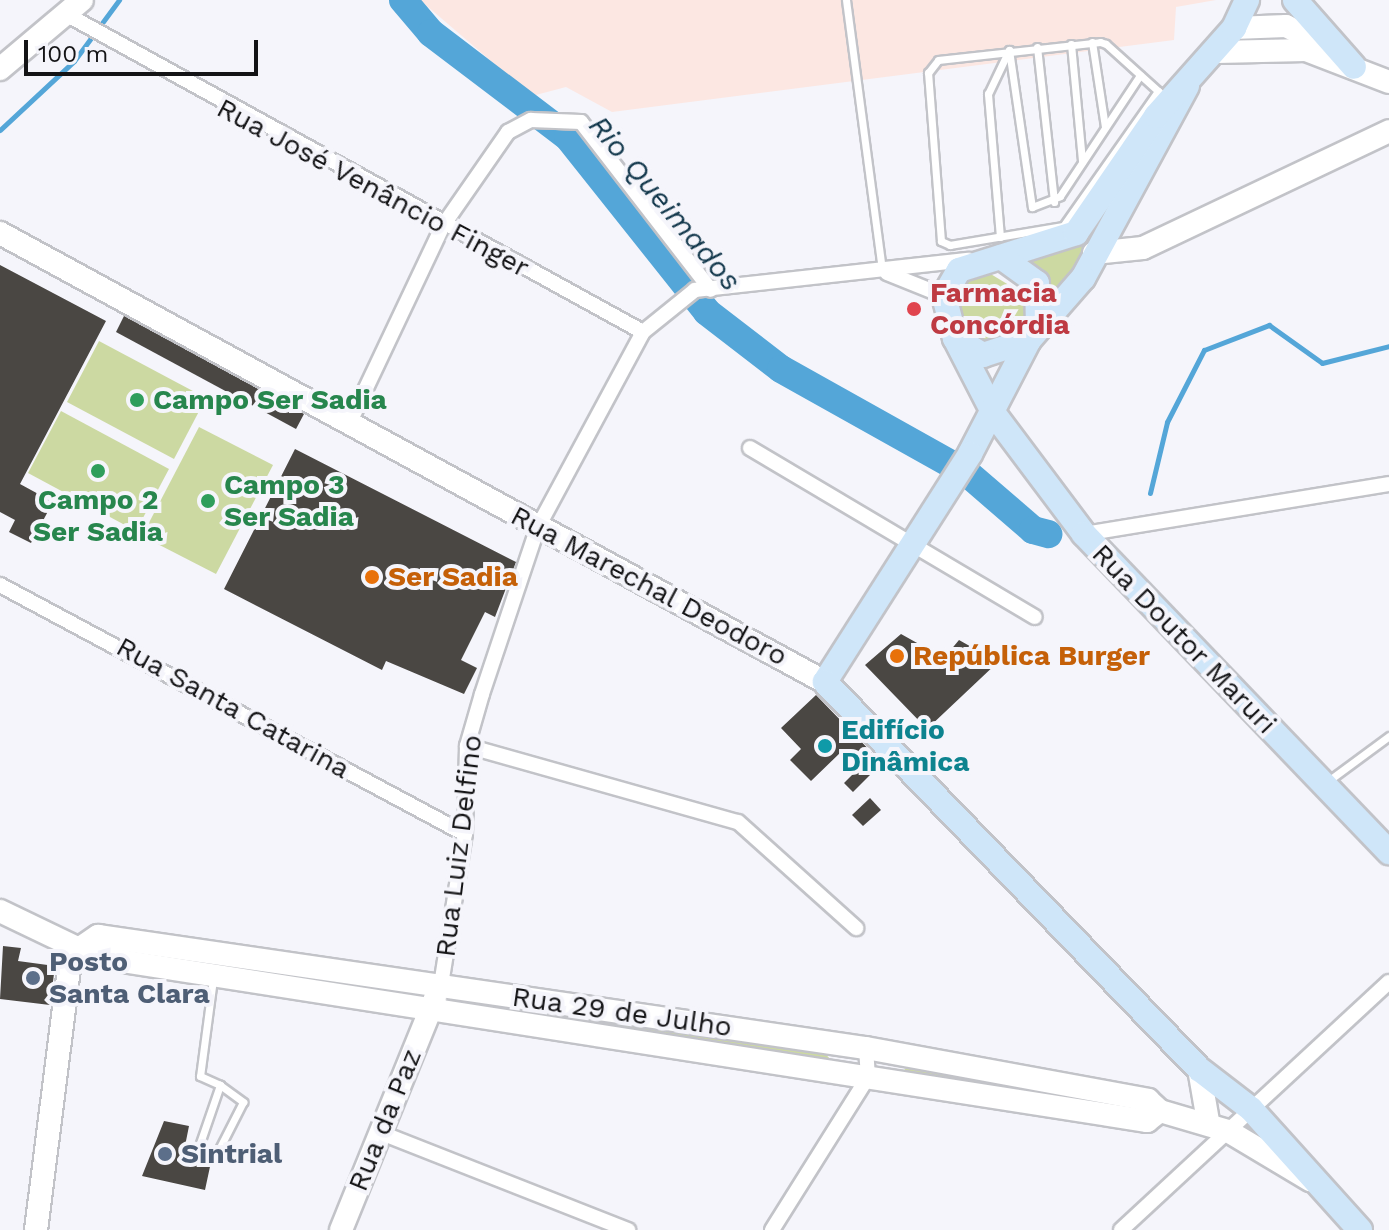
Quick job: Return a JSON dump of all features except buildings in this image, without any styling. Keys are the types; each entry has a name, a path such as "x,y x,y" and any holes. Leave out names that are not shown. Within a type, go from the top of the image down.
{"main road":[{"path":"1033,334 983,355 955,338 944,296 959,270 995,251 1076,233 1172,93 1217,52 1234,28 1247,0"},
{"path":"1295,0 1354,67"},
{"path":"0,69 9,51 76,13"},
{"path":"1234,28 1286,26 1354,67"},
{"path":"1217,52 1306,50 1389,82"},
{"path":"825,682 994,414 1033,334 1077,287 1172,93"},
{"path":"1094,253 1143,248 1389,131"},
{"name":"Rua Marechal Deodoro","path":"0,233 825,682 1199,1069 1251,1109 1311,1181 1360,1230"},
{"path":"1076,233 1094,253"},
{"path":"995,251 1037,283 1033,334"},
{"name":"Rua Doutor Maruri","path":"955,338 994,414 1084,534 1389,852"},
{"name":"Rua 29 de Julho","path":"0,911 96,957 216,963 441,985 866,1048 1148,1100 1160,1111 1218,1126"},
{"path":"36,1230 76,947"},
{"name":"Rua 29 de Julho","path":"216,963 430,1010 1147,1121 1160,1111"},
{"name":"Rua Luiz Delfino","path":"430,1010 441,985"},
{"name":"Rua da Paz","path":"341,1230 430,1010"},
{"path":"1199,1069 1218,1126"},
{"name":"Rua Marechal Deodoro","path":"1218,1126 1311,1181"}],"street":[{"name":"Rua José Venâncio Finger","path":"76,13 104,38 442,227 643,332"},
{"path":"350,422 442,227 508,132 531,120 574,116 605,146 711,290 883,271 995,251"},
{"path":"883,271 944,296"},
{"name":"Rua Luiz Delfino","path":"441,985 465,834 467,746 538,527 643,332 678,297 695,290 711,290"},
{"path":"750,448 1035,617"},
{"path":"1084,534 1389,484"},
{"name":"Rua Santa Catarina","path":"0,585 465,834"},
{"path":"467,746 738,822 856,928"},
{"path":"1121,1230 1203,1149 1218,1126 1251,1109 1389,982"},
{"path":"772,1230 868,1077 866,1048"},
{"path":"1203,1149 1218,1126"},
{"path":"379,1132 628,1230"}],"lane":[{"path":"846,0 883,271"},
{"path":"1092,42 1105,128"},
{"path":"1092,42 1106,44 1140,75 1172,93 1063,226 995,251 941,241 928,73 945,56 1092,42"},
{"path":"1071,44 1082,163"},
{"path":"1037,47 1054,202"},
{"path":"1009,50 1026,201 1032,207 1054,202 1140,75"},
{"path":"995,251 988,94 1009,50"},
{"path":"1323,785 1389,736"},
{"path":"216,963 200,1076 220,1085 243,1102 217,1153 198,1149 220,1085"}],"shaded area":[{"path":"420,0 1216,0 1176,7 1174,40 612,112 566,87 532,96"}],"green space":[{"path":"1081,242 1087,249 1050,299 1031,262"},
{"path":"989,273 1022,293 1026,326 1016,339 983,346 960,327 951,297 961,276"},
{"name":"Campo Ser Sadia","path":"99,341 206,398 174,459 67,402"},
{"name":"Campo 2 Ser Sadia","path":"61,411 169,469 136,531 28,473"},
{"name":"Campo 3 Ser Sadia","path":"199,427 273,465 216,574 142,536"},
{"path":"471,995 822,1050 830,1059 821,1064 469,1008 463,1001"},
{"path":"912,1064 1138,1099 1138,1115 910,1077 904,1070"}],"waterway":[{"path":"0,130 74,61 119,0"},
{"name":"Rio Queimados","path":"403,0 431,33 568,137 707,312 781,369 967,473 1033,530 1048,534"},
{"path":"1150,493 1167,422 1204,350 1269,325 1322,363 1389,346"}],"place":[{"name":"Farmacia Concórdia","path":"914,309"},
{"name":"Campo Ser Sadia","path":"137,400"},
{"name":"Campo 2 Ser Sadia","path":"98,471"},
{"name":"Campo 3 Ser Sadia","path":"208,501"},
{"name":"Ser Sadia","path":"372,577"},
{"name":"República Burger","path":"897,656"},
{"name":"Edifício Dinâmica","path":"825,746"},
{"name":"Posto Santa Clara","path":"33,978"},
{"name":"Sintrial","path":"165,1154"}]}
